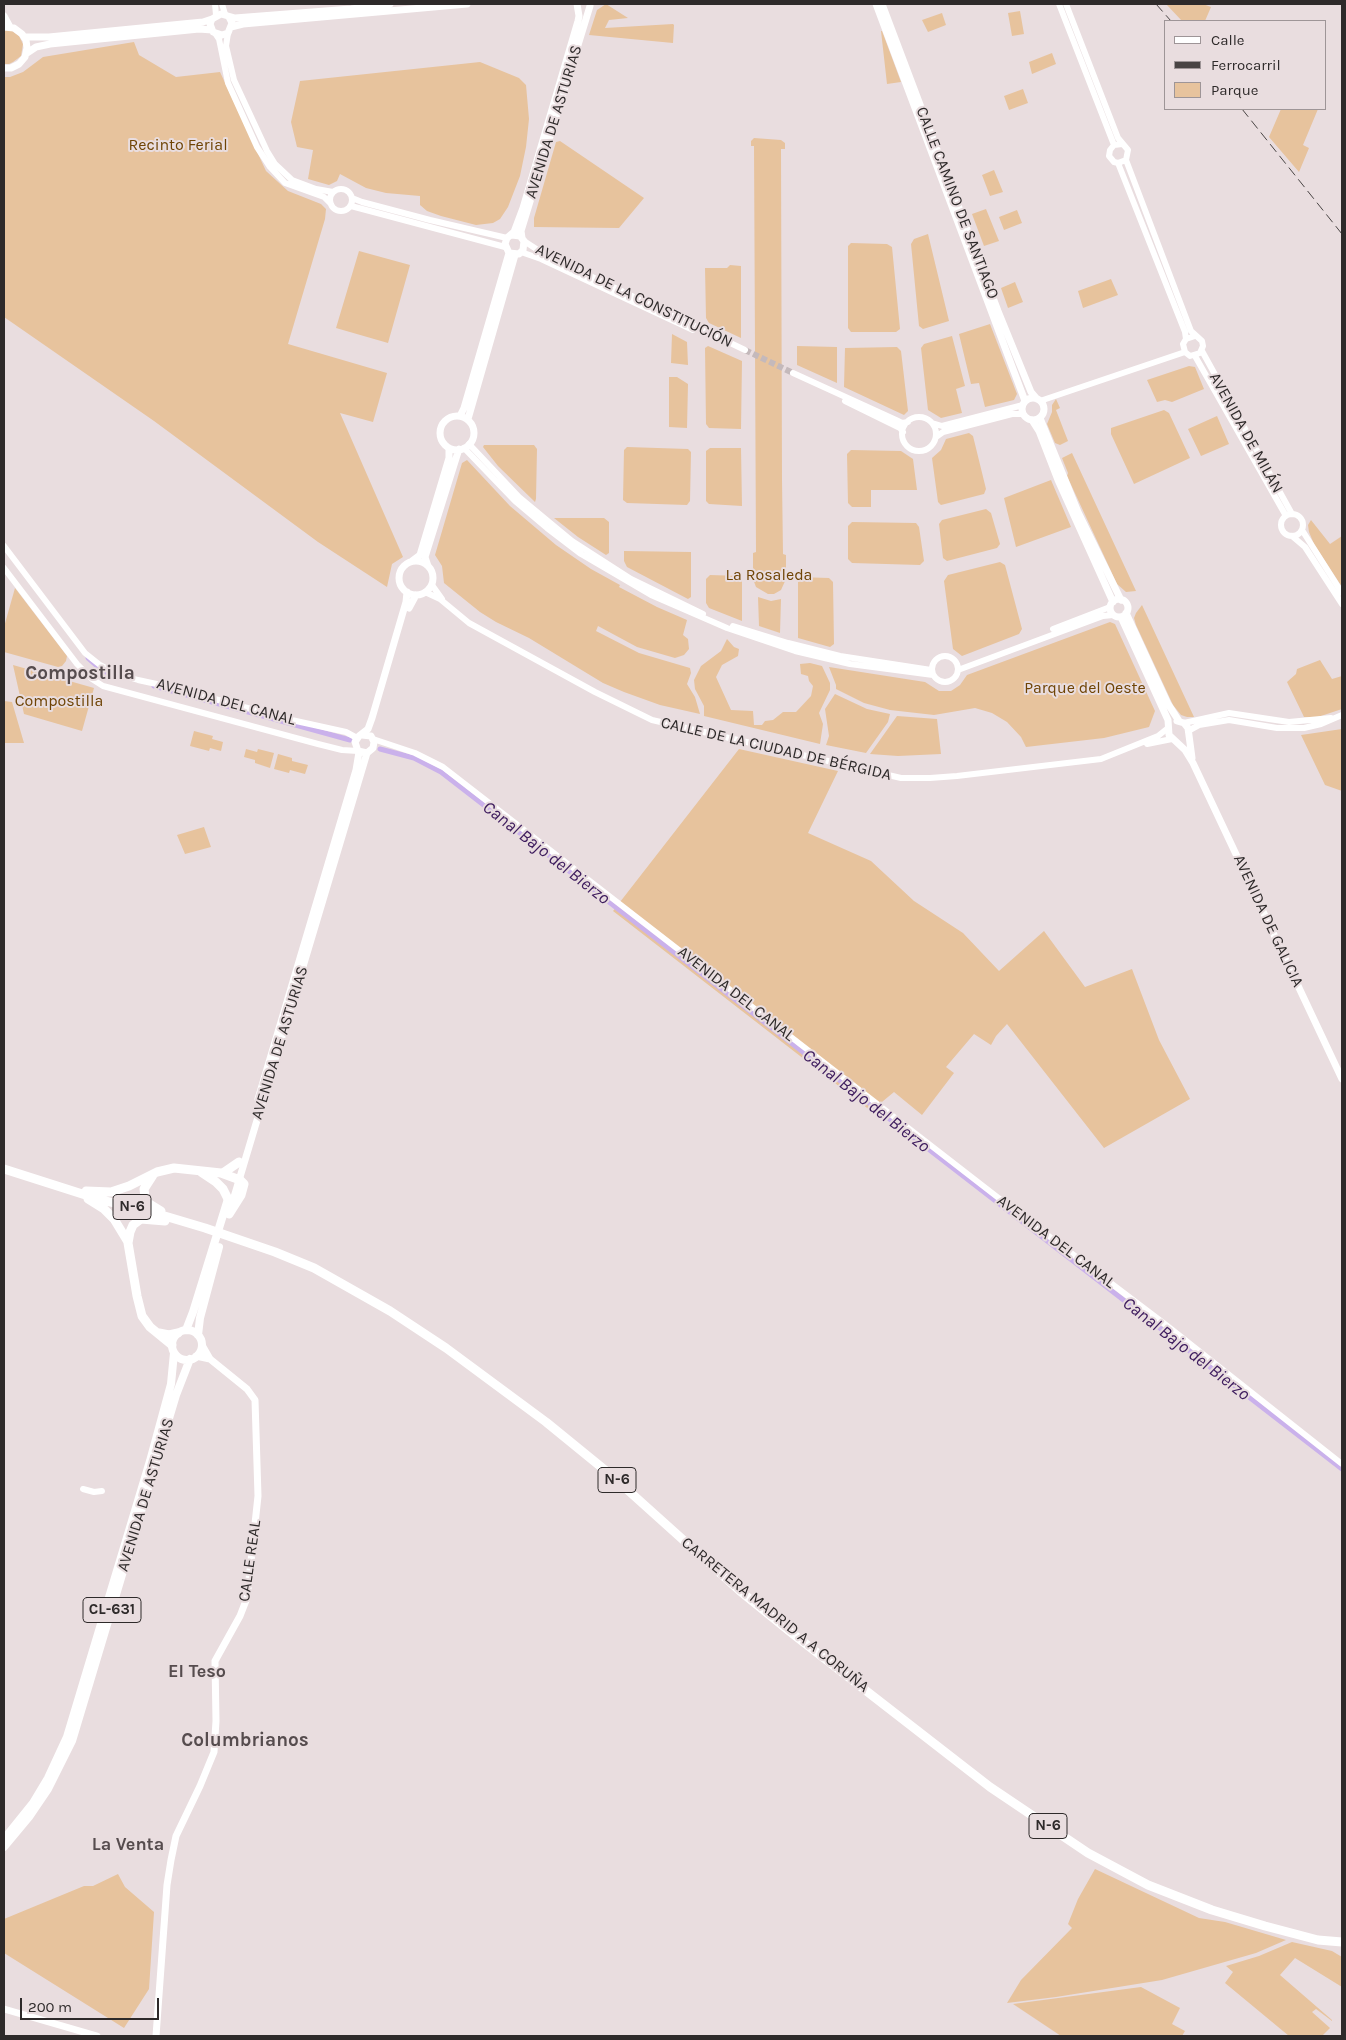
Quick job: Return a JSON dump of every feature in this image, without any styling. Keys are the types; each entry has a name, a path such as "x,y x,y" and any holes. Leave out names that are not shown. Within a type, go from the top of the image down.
{"highway":[{"path":"223,1189 225,1182 232,1177 239,1162"},
{"path":"58,1187 78,1191 111,1192 129,1186 157,1172 174,1168 196,1170 232,1177 243,1182 244,1188 229,1214"},
{"name":"CARRETERA MADRID A A CORUÑA","path":"4,1169 58,1187 235,1238 314,1268 390,1311 435,1340 546,1422 611,1475 740,1591 779,1623 990,1787 1088,1853 1148,1885 1212,1910 1318,1940 1342,1942"},
{"path":"196,1170 212,1179 223,1189 228,1199"},
{"path":"157,1172 144,1188 148,1203 155,1208 205,1228"},
{"path":"58,1187 89,1200 104,1209 114,1220 128,1242"},
{"path":"173,1349 145,1322 142,1316 128,1242 130,1232 133,1225 141,1219 152,1219 205,1228"},
{"path":"156,1332 169,1336 182,1332"}],"main road":[{"path":"24,37 56,36 202,22 214,17 227,15 235,18 390,4"},
{"path":"4,68 11,68 19,64 27,53 36,47 50,44 199,29 214,31 222,35 243,24 403,7 467,4"},
{"path":"577,4 584,7 591,5"},
{"name":"AVENIDA DE ASTURIAS","path":"577,4 579,16 574,36 523,208 510,237 513,252 524,247 521,231 591,5"},
{"name":"CALLE CAMINO DE SANTIAGO","path":"876,4 1024,403"},
{"name":"CALLE CAMINO DE SANTIAGO","path":"882,4 998,312 1031,392 1039,400"},
{"path":"227,15 230,30"},
{"path":"4,16 7,27 18,30 24,37 27,44 27,53"},
{"path":"214,17 210,24 214,31"},
{"path":"510,237 523,240"},
{"path":"460,416 513,252"},
{"path":"468,419 513,252"},
{"path":"1032,420 1040,418 1044,411 1039,400 1029,399 1024,403 1023,414 1032,420 1039,431 1058,480 1115,603"},
{"path":"358,738 359,754 368,753 375,741 372,728 410,602 416,595 425,592 432,585 432,573 425,557 464,447 474,436 474,429 468,419 460,416 447,419 441,427 441,437 450,448"},
{"path":"1040,418 1115,603 1113,615 1123,615"},
{"path":"450,448 464,447"},
{"path":"416,595 402,588 399,577 403,567 420,554 450,448"},
{"path":"412,561 421,562 428,566"},
{"path":"358,738 368,729 372,718 406,602 407,592"},
{"path":"1115,603 1127,605 1123,615 1168,720 1168,733 1173,740 1183,740 1188,733 1168,704 1123,615"},
{"path":"1169,727 1173,722 1182,722"},
{"name":"AVENIDA DE GALICIA","path":"1188,733 1193,763"},
{"path":"358,738 368,734 375,741"},
{"name":"AVENIDA DE GALICIA","path":"1173,740 1182,747 1193,763 1342,1079"},
{"name":"AVENIDA DE ASTURIAS","path":"182,1332 193,1312 228,1199 232,1177 368,753"},
{"name":"AVENIDA DE ASTURIAS","path":"239,1162 359,754"},
{"path":"210,1359 198,1335 200,1318 229,1214"},
{"path":"182,1332 193,1331 198,1335"},
{"name":"CL-631","path":"173,1349 173,1339 182,1332"},
{"name":"CL-631","path":"193,1358 202,1345"},
{"path":"173,1349 184,1360 193,1358 210,1359"},
{"name":"AVENIDA DE ASTURIAS","path":"4,1839 33,1802 52,1771 67,1737 150,1461 171,1384 173,1349"},
{"name":"AVENIDA DE ASTURIAS","path":"4,1847 29,1818 44,1796 72,1741 176,1395 193,1358"},
{"name":"CALLE REAL","path":"155,2035 167,1885 173,1848 214,1752 216,1661 240,1616 249,1590 258,1496 255,1400 247,1389 210,1359"},
{"path":"4,2009 97,2036"}],"street":[{"path":"214,17 215,4"},
{"path":"222,4 227,15"},
{"path":"1059,4 1114,145"},
{"path":"1066,4 1118,138 1128,150 1126,160 1188,323 1195,336 1202,341 1202,351 1195,356 1190,356 1185,352 1183,344 1186,339 1185,332 1118,163 1114,162 1109,156 1110,150 1114,145 1122,144"},
{"path":"230,30 226,46 234,80 267,151 275,164 292,180 316,189 333,192 343,189 352,198 362,202 445,224 510,237"},
{"path":"214,31 220,40 228,83 257,146 270,167 285,183 324,197 338,211 344,211 351,206 352,198"},
{"path":"1118,163 1126,160"},
{"path":"330,204 333,192"},
{"name":"AVENIDA DE LA CONSTITUCIÓN","path":"351,206 454,234 490,241 513,252 541,259 745,352 544,254 523,240"},
{"path":"1186,339 1195,336"},
{"name":"AVENIDA DE MILÁN","path":"1202,351 1289,515"},
{"path":"1039,400 1185,352"},
{"name":"AVENIDA DE MILÁN","path":"1195,356 1289,515"},
{"path":"1023,414 1012,414 943,432 936,437 931,446 926,450 914,451 905,443 903,432 900,428 793,374 896,420 908,422 918,418 926,419 942,426 1024,403"},
{"path":"903,432 908,422"},
{"path":"932,423 935,428 936,437"},
{"path":"464,447 523,509 568,545 630,584 683,610 757,640 858,666 932,673 939,682 947,682 955,678 958,668 952,658 942,656 934,661 932,673"},
{"path":"1292,536 1302,530 1303,524 1301,518 1289,515 1282,520 1282,527 1287,534 1305,547 1342,604"},
{"path":"1302,530 1342,593"},
{"name":"AVENIDA DEL CANAL","path":"4,546 85,653 100,665 115,673 138,680 175,688 287,719 346,732 358,738"},
{"path":"4,568 77,664 92,679 103,686 359,754"},
{"name":"CALLE DE LA CIUDAD DE BÉRGIDA","path":"432,585 446,604"},
{"name":"CALLE DE LA CIUDAD DE BÉRGIDA","path":"425,592 436,596 469,623 595,692 652,720 900,778 930,778 1101,759 1158,736 1169,727"},
{"path":"958,668 1115,603"},
{"path":"958,668 1103,616 1113,615"},
{"path":"1182,722 1229,713 1247,714 1289,722 1335,718"},
{"path":"1188,733 1199,725 1229,720 1276,728 1304,728 1342,715"},
{"path":"342,750 349,748 358,738"},
{"name":"CALLE DE LA CIUDAD DE BÉRGIDA","path":"1134,747 1173,740"},
{"name":"AVENIDA DEL CANAL","path":"375,741 429,759 451,774 996,1196 1160,1320 1342,1464"},
{"path":"84,1489 94,1492 102,1491"}],"green space":[{"path":"606,4 628,18 609,20 605,28 673,24 673,43 589,35 597,10"},
{"path":"1166,4 1203,4 1211,7 1205,20 1181,20"},
{"path":"1020,11 1024,34 1012,36 1008,13"},
{"path":"942,13 946,25 928,32 922,20"},
{"path":"4,30 12,31 19,36 23,44 21,56 9,64 4,64"},
{"path":"882,31 901,82 887,84"},
{"name":"Recinto Ferial","path":"134,42 139,55 176,77 220,72 266,171 288,191 321,204 326,209 325,219 288,344 387,373 373,422 340,413 403,557 392,564 387,587 318,542 154,421 4,317 4,77 10,77 23,72 43,57"},
{"path":"1052,53 1056,64 1032,74 1029,62"},
{"path":"480,62 519,78 526,85 529,119 526,147 520,176 508,207 500,219 493,223 476,225 441,216 427,211 420,205 420,196 386,193 366,188 340,174 337,181 329,185 308,179 313,150 297,147 291,122 300,81"},
{"path":"1023,89 1028,103 1009,110 1004,96"},
{"path":"1281,110 1318,110 1303,145 1309,148 1299,172 1269,137"},
{"name":"La Rosaleda","path":"754,138 781,140 785,143 785,149 781,149 782,480 783,554 786,555 786,579 781,590 774,594 768,594 756,587 753,579 753,553 756,552 754,146 751,146 751,141"},
{"path":"560,141 644,198 619,228 534,227 534,218 556,142"},
{"path":"994,170 1003,192 990,196 982,175"},
{"path":"986,209 999,241 984,246 972,214"},
{"path":"1017,210 1022,223 1004,230 999,217"},
{"path":"928,234 949,321 923,329 919,326 911,244 914,239"},
{"path":"851,243 887,244 892,247 900,329 896,332 851,332 848,328 848,246"},
{"path":"359,251 410,265 388,343 336,328"},
{"path":"730,265 741,266 741,338 709,323 706,318 705,268 727,268"},
{"path":"1111,279 1118,295 1083,308 1078,291"},
{"path":"1015,282 1023,302 1008,308 1001,288"},
{"path":"990,324 1017,394 1014,400 985,407 979,383 971,384 959,334"},
{"path":"672,334 687,342 688,365 671,363"},
{"path":"952,336 965,386 956,389 962,413 941,418 928,410 921,348 924,344"},
{"path":"708,346 742,361 741,429 709,428 706,424 705,348"},
{"path":"797,346 837,347 837,383 797,365"},
{"path":"897,347 901,351 908,411 904,415 844,387 845,348"},
{"path":"1189,366 1195,367 1204,389 1172,402 1165,400 1157,402 1147,380"},
{"path":"669,377 677,377 688,384 687,428 669,427"},
{"path":"1056,399 1060,408 1056,410 1068,441 1060,445 1055,443 1047,424 1052,412 1052,405"},
{"path":"1164,410 1169,413 1190,458 1134,484 1111,434 1111,428"},
{"path":"1217,416 1229,444 1201,456 1188,429"},
{"path":"969,433 973,436 986,489 984,494 941,505 938,502 932,458 941,450 946,439"},
{"path":"484,445 534,445 537,449 535,502 498,466 483,447"},
{"path":"627,447 688,449 691,452 690,501 687,505 627,503 623,500 624,450"},
{"path":"710,448 741,448 742,506 709,504 706,501 706,451"},
{"path":"851,450 901,451 913,459 917,490 871,490 871,507 852,507 848,503 847,454"},
{"path":"1072,453 1136,591 1126,592 1117,584 1067,476 1068,473 1062,458"},
{"path":"467,460 510,506 556,545 591,569 620,585 619,587 687,620 683,635 688,639 689,649 684,655 675,658 637,647 598,626 596,631 639,653 690,668 691,673 687,684 695,697 700,714 660,705 603,683 529,638 480,612 444,583 442,566 435,555 462,463"},
{"path":"1051,480 1071,527 1016,547 1004,498"},
{"path":"986,509 991,513 1000,544 997,548 947,561 943,558 939,524 942,520"},
{"path":"554,518 604,518 609,522 609,553 606,555 578,537"},
{"path":"1311,520 1330,544 1342,536 1342,587 1314,544 1308,525"},
{"path":"852,522 916,523 919,527 924,561 920,565 852,563 848,559 848,526"},
{"path":"624,551 691,552 691,597 688,599 627,567 624,561"},
{"path":"1000,562 1005,565 1022,629 1019,634 962,656 953,649 944,581 948,575"},
{"path":"710,575 742,576 742,621 709,608 706,603 706,579"},
{"path":"798,577 829,578 833,582 834,644 830,647 798,638"},
{"path":"15,588 67,656 62,666 58,667 4,652 4,627"},
{"path":"758,597 771,601 781,599 780,633 759,626"},
{"path":"1142,605 1194,717 1181,715 1173,705 1136,625 1134,618"},
{"name":"Parque del Oeste","path":"1110,622 1115,624 1155,711 1149,727 1104,738 1026,747 1021,737 1007,722 992,713 975,708 934,715 890,710 864,703 836,689 829,667 925,682 939,691 951,691 960,685 967,675"},
{"path":"727,639 734,647 739,649 738,656 722,665 716,677 731,710 753,711 754,725 762,725 765,721 773,720 783,712 796,712 811,696 813,686 808,676 801,674 800,664 810,663 822,666 830,683 830,690 819,713 823,724 820,744 704,716 704,706 695,689 694,680 701,666 721,651"},
{"path":"1320,660 1332,679 1342,676 1342,709 1318,717 1304,717 1287,682 1296,674 1297,669"},
{"name":"Compostilla","path":"13,665 94,688 82,731 24,714"},
{"path":"835,694 867,709 890,714 888,722 866,753 826,745 829,736 825,709"},
{"path":"4,701 12,702 24,743 4,743"},
{"path":"897,716 937,719 941,754 898,756 870,754"},
{"path":"1342,729 1342,791 1325,785 1301,735"},
{"path":"194,731 213,736 212,739 223,742 221,751 210,748 209,751 190,746"},
{"path":"246,749 257,752 258,749 274,753 270,768 255,763 255,760 244,757"},
{"path":"739,749 838,771 808,833 871,861 914,901 963,933 999,971 1044,931 1085,987 1132,969 1159,1040 1190,1099 1104,1148 1007,1024 991,1045 974,1034 946,1067 954,1073 922,1115 894,1092 871,1111 613,911"},
{"path":"278,754 292,758 292,761 308,765 305,774 290,770 289,773 274,769"},
{"path":"204,827 211,847 185,854 177,835"},
{"path":"1095,1869 1199,1918 1225,1922 1286,1940 1256,1953 1162,1980 1007,2003 1021,1980 1072,1928 1068,1924 1078,1899"},
{"path":"118,1874 125,1887 154,1912 149,1989 124,2028 4,1953 4,1919 84,1886 93,1886"},
{"path":"1292,1942 1332,1951 1342,1957 1342,1987 1295,1958 1280,1975 1332,2020 1316,2009 1312,2012 1330,2028 1322,2036 1289,2036 1225,1983 1233,1972 1226,1966 1259,1956"},
{"path":"1141,1987 1180,2008 1172,2024 1185,2031 1182,2036 1061,2036 1013,2004"}],"waterway":[{"name":"Canal Bajo del Bierzo","path":"88,658 103,671 116,676"},
{"name":"Canal Bajo del Bierzo","path":"154,686 350,740"},
{"name":"Canal Bajo del Bierzo","path":"380,749 414,758 441,772 1342,1469"}],"tunnel":[{"path":"745,350 793,373"}],"railway":[{"path":"1156,4 1170,20"},
{"path":"1243,110 1342,234"}],"district":[{"name":"Compostilla","path":"80,674"},
{"name":"El Teso","path":"197,1672"},
{"name":"Columbrianos","path":"245,1741"},
{"name":"La Venta","path":"128,1845"}]}
